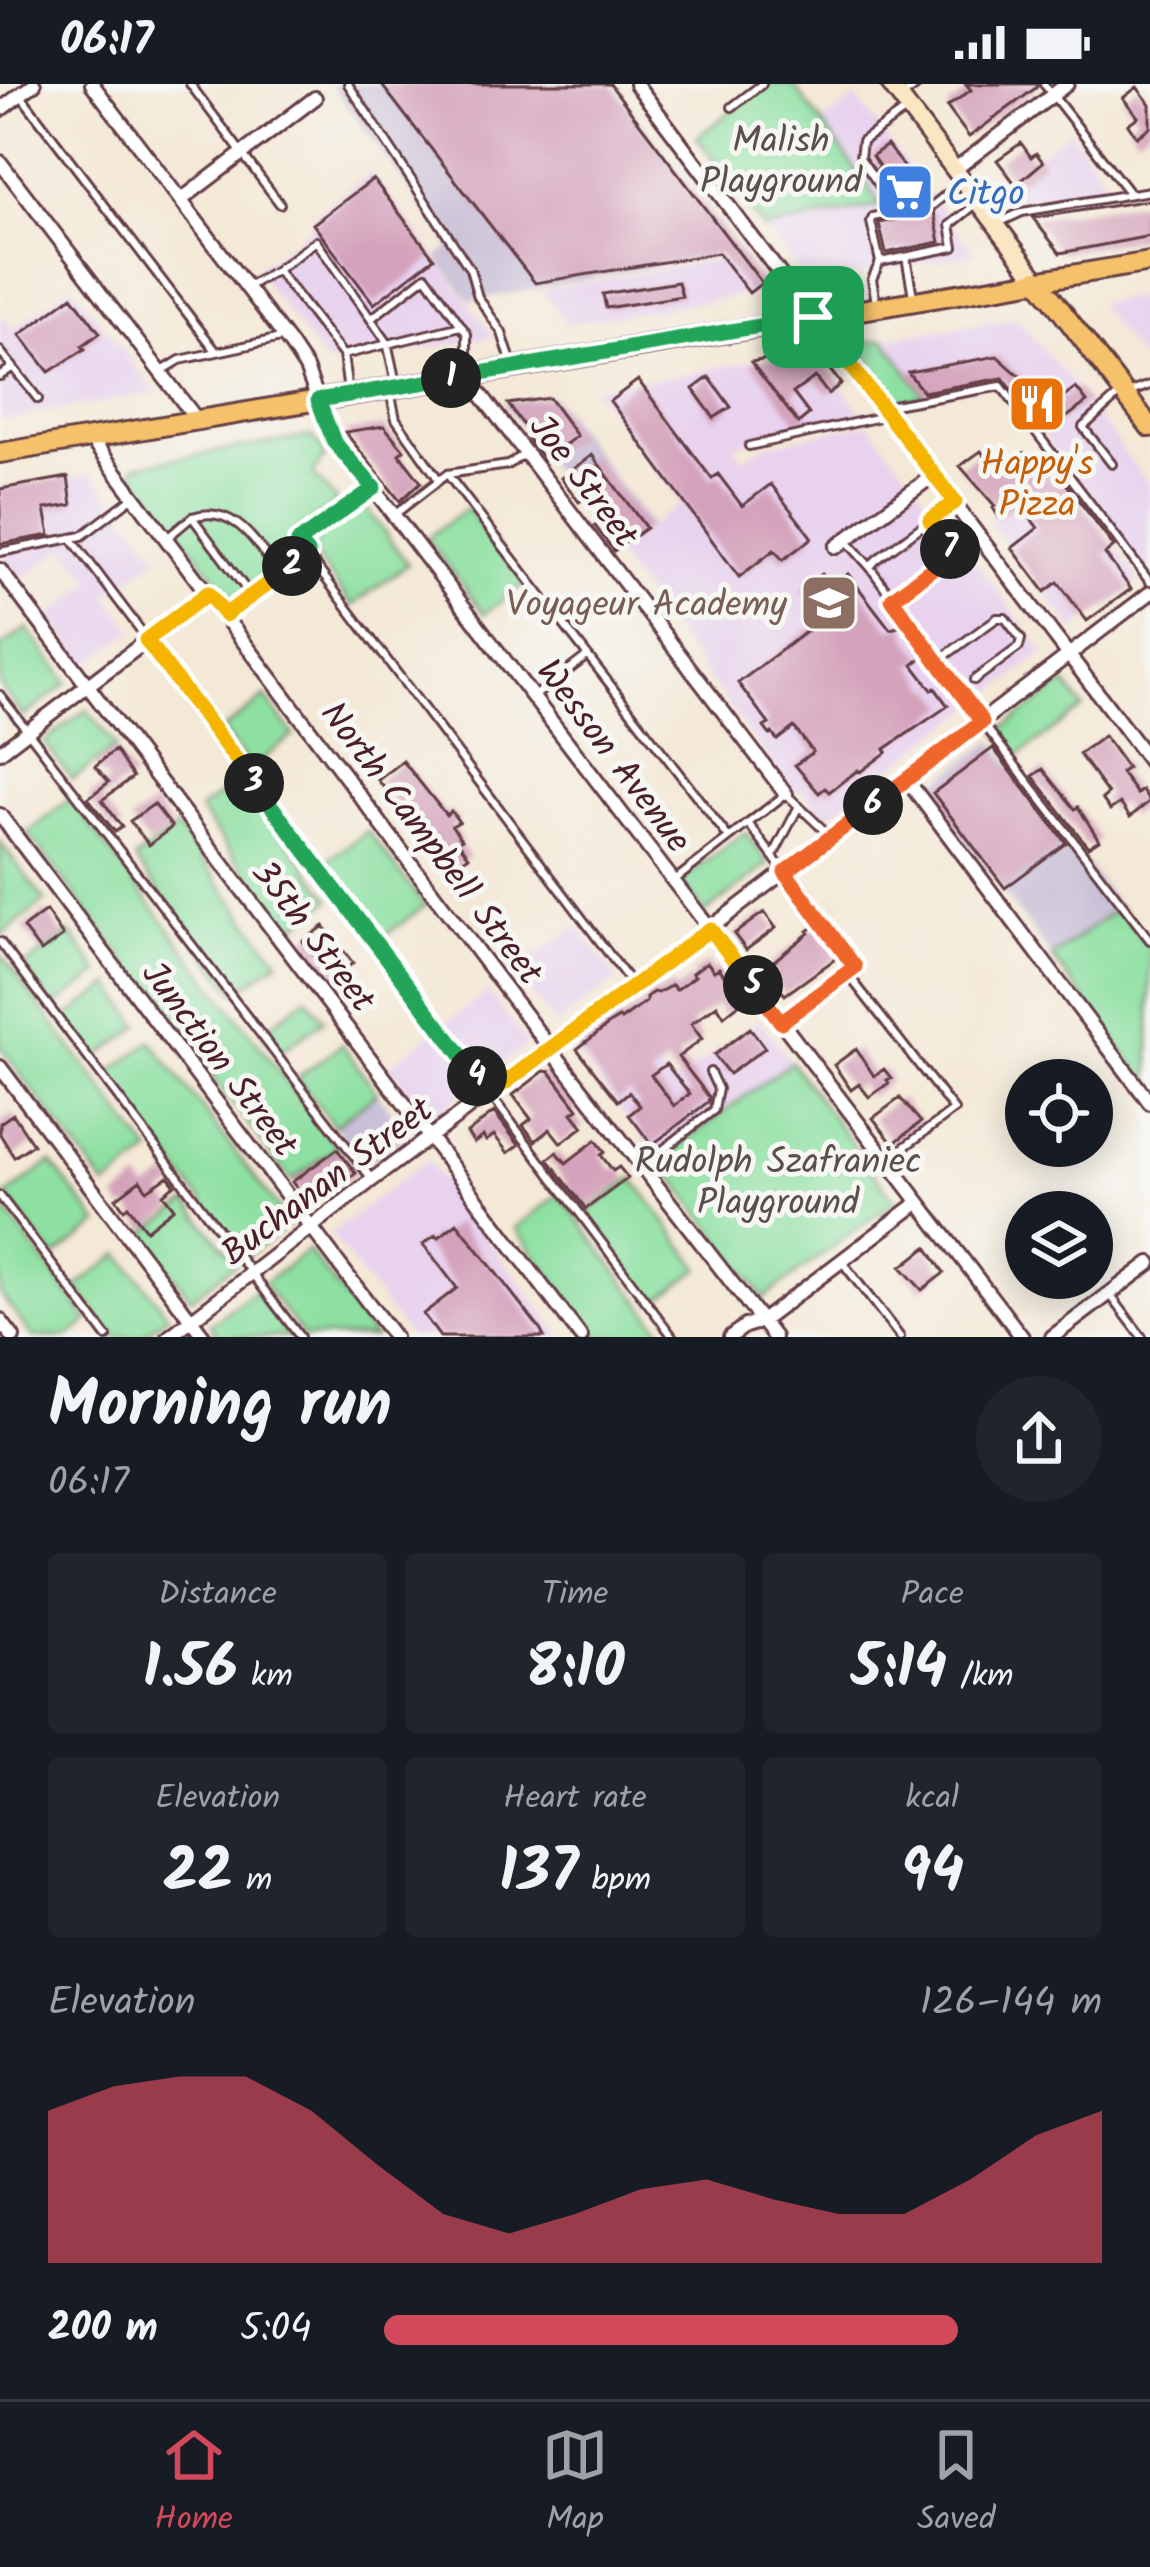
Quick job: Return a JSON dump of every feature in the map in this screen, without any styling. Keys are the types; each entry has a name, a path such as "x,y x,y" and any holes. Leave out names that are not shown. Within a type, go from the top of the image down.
{"main road":[{"path":"900,96 1150,427"},
{"path":"0,453 1150,262"}],"street":[{"path":"2,105 34,84"},
{"name":"Wesson Avenue","path":"92,84 306,368 334,442 374,488 1022,1337"},
{"path":"959,175 1048,89 1066,84"},
{"path":"642,86 664,122 1150,762"},
{"path":"181,200 315,98"},
{"path":"0,162 197,420"},
{"name":"Joe Street","path":"466,375 786,794"},
{"name":"North Campbell Street","path":"90,438 774,1337"},
{"path":"841,544 934,475"},
{"name":"35th Street","path":"0,570 581,1337"},
{"path":"0,752 208,593"},
{"name":"Buchanan Street","path":"169,1337 1150,593"},
{"path":"907,780 1150,1103"},
{"name":"Junction Street","path":"0,815 394,1337"},
{"path":"781,1022 851,970"},
{"path":"0,1067 205,1337"},
{"path":"730,1337 762,1321 919,1202"},
{"path":"1113,1290 1150,1263"},
{"path":"1052,1337 1101,1299"},
{"path":"0,1320 13,1337"}],"lane":[{"path":"190,84 280,204"},
{"path":"349,84 470,269 478,297 502,333 513,367"},
{"path":"732,107 763,84"},
{"path":"898,212 860,158 862,141 900,96 919,84"},
{"path":"1048,89 1130,194"},
{"path":"20,94 216,352"},
{"path":"664,122 678,112"},
{"path":"876,306 872,279 880,262 873,217 933,205 959,175"},
{"path":"995,224 1022,212 1150,190"},
{"path":"880,262 954,247 950,225 979,202"},
{"path":"247,287 316,242 387,342 396,419 439,481"},
{"path":"906,257 914,300"},
{"path":"277,270 343,355 349,394"},
{"path":"372,318 426,276 467,334 466,375"},
{"path":"343,355 461,326"},
{"path":"160,372 180,360 284,337"},
{"path":"0,351 38,400"},
{"path":"0,376 13,367"},
{"path":"749,446 1001,386 1150,583"},
{"path":"1112,464 1082,427 1124,393 1150,386"},
{"path":"394,515 447,474 508,465 526,453"},
{"path":"447,474 729,838"},
{"path":"374,488 298,542 634,986"},
{"path":"0,552 82,536 134,496"},
{"path":"870,567 955,502"},
{"path":"166,538 192,517 208,512 239,523 280,574"},
{"path":"192,517 251,596"},
{"path":"892,599 951,550 930,520"},
{"path":"71,538 673,1337"},
{"path":"841,544 870,567 1150,940"},
{"path":"225,615 308,554"},
{"path":"938,661 997,618 1005,618 1021,639 1018,647 974,680"},
{"path":"533,698 588,655"},
{"path":"0,695 372,1180"},
{"path":"674,882 786,794 831,837"},
{"path":"773,856 799,806"},
{"path":"748,824 954,1110 887,1160"},
{"path":"0,942 301,1337"},
{"path":"642,1166 714,1110 718,1088 710,1072"},
{"path":"0,1196 107,1337"},
{"path":"841,1260 900,1337"},
{"path":"1113,1298 1142,1337"}],"shaded area":[{"path":"331,84 612,84 739,251 470,301 437,258 451,246"},
{"path":"856,98 975,254 809,283 764,229 881,205 822,123"},
{"path":"1070,131 1114,193 1023,207 1003,179"},
{"path":"371,172 495,337 327,365 255,270 315,225 311,218"},
{"path":"741,255 770,290 567,324 542,290"},
{"path":"72,285 156,393 0,420 0,314 13,329"},
{"path":"1150,295 1150,373 1096,303"},
{"path":"1017,318 1150,486 1150,576 1004,383 924,395 885,339"},
{"name":"Voyageur Academy","path":"814,349 863,415 733,445 744,459 762,446 869,423 1045,653 824,819 802,789 794,793 614,553 681,503 592,387"},
{"path":"552,396 650,526 614,553 503,402"},
{"path":"1060,470 1139,580 1074,630 989,522"},
{"path":"93,474 159,557 107,595 134,630 87,665 49,616 93,581 65,547 22,579 0,550 0,489"},
{"path":"993,740 1119,907 1052,957 926,790"},
{"path":"577,926 617,980 555,1025 515,972"},
{"path":"488,992 528,1044 429,1118 389,1065"},
{"path":"619,1015 671,1085 759,1020 791,1062 660,1160 573,1049"},
{"path":"377,1093 408,1134 364,1167 334,1126"},
{"path":"427,1160 562,1337 409,1337 330,1234"}],"green space":[{"name":"Malish Playground","path":"767,84 793,84 882,205 764,229 697,137"},
{"path":"885,339 924,395 897,401 858,345"},
{"path":"312,436 326,455 313,474 337,502 294,534 291,557 233,599 135,477 137,465"},
{"path":"363,504 408,564 352,606 312,552 318,538"},
{"path":"467,508 525,584 484,614 427,538"},
{"path":"27,628 68,683 23,717 0,686 0,648"},
{"path":"1065,683 1083,708 1017,757 998,732"},
{"path":"265,697 294,735 251,768 222,730"},
{"path":"87,709 116,747 72,780 44,742"},
{"path":"241,779 331,899 290,930 199,810"},
{"path":"70,799 337,1147 291,1181 28,833"},
{"path":"177,828 279,961 235,993 135,859"},
{"path":"368,831 425,906 380,939 323,864"},
{"path":"745,832 769,864 705,913 680,882"},
{"path":"0,842 45,901 1,936 0,935"},
{"path":"1119,907 1150,948 1150,1086 1052,957"},
{"path":"70,933 100,973 54,1007 23,967"},
{"path":"0,953 151,1153 106,1187 0,1047"},
{"path":"111,985 140,1026 94,1060 64,1019"},
{"path":"307,997 324,1020 278,1054 262,1032"},
{"path":"151,1041 290,1224 245,1258 107,1075"},
{"path":"342,1044 377,1093 334,1126 297,1078"},
{"name":"Rudolph Szafraniec Playground","path":"791,1062 895,1201 764,1298 660,1160"},
{"path":"51,1162 99,1224 54,1258 6,1196"},
{"path":"633,1178 700,1268 654,1303 586,1213"},
{"path":"559,1194 667,1337 597,1337 515,1228"},
{"path":"188,1202 236,1263 191,1298 143,1235"},
{"path":"0,1203 89,1321 68,1337 33,1337 0,1294"},
{"path":"308,1250 374,1337 304,1337 263,1284"},
{"path":"120,1254 168,1315 141,1337 114,1337 76,1287"},
{"path":"255,1291 290,1337 220,1337 210,1324"}],"building":[{"path":"381,84 610,84 762,283 749,293 718,253 535,283"},
{"path":"966,84 1037,87 969,137 947,107 971,90"},
{"path":"1137,87 1150,104 1150,127 1137,137 1128,124 1138,117 1123,98"},
{"path":"1021,143 1031,157 1036,153 1043,162 1016,185 997,160"},
{"path":"887,145 916,184 916,195 905,203 901,204 872,156"},
{"path":"373,179 434,258 374,304 313,224"},
{"path":"1150,200 1150,236 1060,253 1033,218"},
{"path":"934,212 940,242 886,253 879,223"},
{"path":"678,282 682,296 606,308 603,294"},
{"path":"72,296 100,333 49,372 20,335"},
{"path":"811,351 841,384 828,394 815,377 793,393 809,414 798,423 751,362"},
{"path":"997,356 1039,389 1052,406 1076,388 1087,402 1046,433 1003,378 923,392 908,372"},
{"path":"709,377 731,407 714,418 693,389"},
{"path":"638,380 712,479 718,474 742,506 771,484 812,538 783,560 774,550 739,577 610,401"},
{"path":"549,398 577,436 544,460 508,404"},
{"path":"384,426 421,482 400,501 345,432"},
{"path":"981,451 995,470 1024,453 1045,476 1055,469 1114,547 1105,554 1131,589 1087,621 1058,582 1045,592 1012,548 1038,528 1018,502 999,517 960,466"},
{"path":"592,455 646,528 614,551 595,526 604,519 587,496 579,502 561,478"},
{"path":"68,477 72,505 45,509 50,535 0,544 0,489"},
{"path":"822,574 829,583 848,574 890,629 903,626 923,657 913,665 948,706 860,772 829,792 825,788 819,793 795,765 813,752 794,727 777,740 770,735 764,727 769,724 738,683 824,618 802,589"},
{"path":"1104,736 1127,768 1121,773 1137,794 1142,790 1150,801 1130,817 1120,803 1110,810 1102,799 1108,794 1079,754"},
{"path":"993,748 1066,843 1005,888 933,793"},
{"path":"115,750 133,777 102,800 122,827 115,832 88,798 109,782 95,766"},
{"path":"403,761 446,815 451,811 459,822 452,826 469,856 448,871 378,780"},
{"path":"1043,769 1078,807 1099,840 1088,847 1033,776"},
{"path":"154,804 172,827 149,845 130,821"},
{"path":"46,911 63,936 41,952 23,928"},
{"path":"764,912 776,928 746,950 734,934"},
{"path":"324,926 353,963 333,979 303,941"},
{"path":"815,926 838,957 785,995 767,972 773,968 770,964"},
{"path":"707,962 714,971 719,968 736,991 732,994 739,1004 724,1016 717,1005 691,1024 702,1039 678,1057 709,1097 708,1102 652,1145 629,1115 640,1106 629,1092 618,1101 577,1049 646,1002 653,992 672,985 676,990 695,976 692,973","holes":["666,1064 690,1094 674,1106 651,1075"]},
{"path":"750,1028 765,1048 729,1074 714,1055"},
{"path":"856,1049 874,1076 884,1069 891,1078 869,1097 859,1084 851,1090 834,1065"},
{"path":"544,1071 550,1072 578,1109 572,1113 583,1127 561,1143 550,1129 535,1141 523,1125 531,1119 513,1095"},
{"path":"900,1098 921,1122 893,1144 873,1118"},
{"path":"494,1112 519,1145 508,1153 494,1135 474,1143 467,1133"},
{"path":"13,1114 33,1144 14,1157 0,1134 0,1123"},
{"path":"596,1140 613,1171 619,1167 628,1178 586,1209 548,1159 557,1152 566,1163"},
{"path":"337,1149 356,1173 312,1207 292,1182"},
{"path":"168,1176 175,1185 163,1194 174,1208 146,1230 116,1198 140,1180 147,1190"},
{"path":"457,1223 544,1337 440,1337 423,1314 457,1288 423,1244"},
{"path":"927,1247 944,1273 922,1290 901,1267"}],"place":[{"name":"Citgo","path":"905,192"},
{"name":"Happy's Pizza","path":"1037,404"},
{"name":"Voyageur Academy","path":"829,603"}],"route":[{"path":"813,317 955,502 930,520 951,550 946,558 892,599 982,722 785,872 855,967 781,1022 710,929 490,1094 146,640 208,593 225,615 308,554 298,542 374,488 334,442 318,400 813,317"}]}
